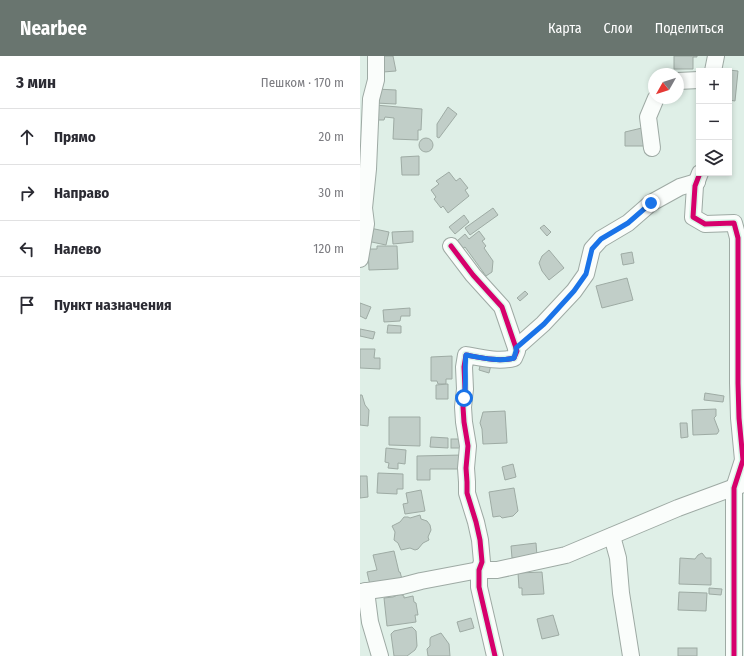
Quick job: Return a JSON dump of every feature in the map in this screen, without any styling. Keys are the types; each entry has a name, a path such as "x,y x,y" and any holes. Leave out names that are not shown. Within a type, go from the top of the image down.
{"street":[{"path":"360,259 366,224 364,208 368,169 371,98 376,80 376,56"},
{"path":"714,68 716,56"},
{"path":"684,81 696,80"},
{"path":"652,148 648,117 653,104"},
{"path":"516,348 544,324 574,291 586,274 592,249 601,239 628,223 651,203 698,177"},
{"path":"698,177 693,217 705,224 734,223 738,238 738,384 739,418 743,460 739,486 734,656"},
{"path":"451,246 473,275 502,307 516,348 514,358 507,360 487,359 466,355 464,367 466,389 463,407 468,446 466,468 467,493 480,540 482,562 479,570 479,587 495,656"},
{"path":"380,656 363,592 402,586 479,570 497,570 566,555 678,508 739,486"},
{"path":"612,536 618,558 621,593 631,656"}],"building":[{"path":"380,56 393,56 396,71 383,72"},
{"path":"674,56 697,56 693,57 693,69 674,68"},
{"path":"732,70 738,71 735,101 732,100"},
{"path":"376,89 396,90 396,104 375,103"},
{"path":"375,105 422,109 421,130 418,130 418,140 393,139 394,118 385,117 384,120 374,120"},
{"path":"448,107 457,114 439,138 437,137 437,124"},
{"path":"646,127 646,146 625,146 625,132"},
{"path":"426,138 431,140 433,145 431,150 426,152 421,150 419,145 421,140"},
{"path":"419,156 419,175 402,175 401,157"},
{"path":"449,172 456,181 460,178 468,188 465,190 469,196 448,213 443,206 441,208 434,199 436,197 431,190 439,184 436,181"},
{"path":"493,208 498,215 470,235 465,228"},
{"path":"464,215 469,222 455,234 449,227"},
{"path":"544,225 551,232 547,236 540,228"},
{"path":"370,228 389,232 386,245 367,241"},
{"path":"413,231 413,242 393,244 392,232"},
{"path":"479,231 485,239 482,241 486,246 484,248 493,261 492,272 486,276 465,247 462,249 457,241 465,234 469,239"},
{"path":"377,246 397,246 398,269 369,270 368,249 377,249"},
{"path":"549,250 564,268 549,280 542,271 539,263 542,256"},
{"path":"632,252 634,263 623,265 621,254"},
{"path":"627,278 633,300 602,308 596,286"},
{"path":"525,291 528,294 520,301 517,298"},
{"path":"360,303 371,307 366,319 360,316"},
{"path":"410,308 410,316 401,316 400,321 384,322 383,310"},
{"path":"388,325 401,326 401,333 387,333"},
{"path":"360,329 375,332 373,339 360,336"},
{"path":"360,349 375,349 374,358 380,358 380,369 360,368"},
{"path":"452,356 452,379 446,379 446,384 438,384 437,381 431,381 431,357"},
{"path":"481,362 491,365 489,373 479,370"},
{"path":"448,384 448,399 436,399 436,385"},
{"path":"705,393 724,396 723,402 704,400"},
{"path":"360,395 362,395 365,405 369,410 368,426 360,425"},
{"path":"716,409 716,416 714,418 719,431 717,434 693,435 692,410"},
{"path":"505,411 507,443 483,444 480,423 483,412"},
{"path":"389,417 420,417 420,446 389,445"},
{"path":"680,423 687,423 688,437 681,438"},
{"path":"431,437 448,438 448,448 430,447"},
{"path":"451,439 461,439 461,448 451,448"},
{"path":"386,448 406,450 405,464 398,463 398,469 388,468 389,463 385,462"},
{"path":"462,455 462,469 430,469 430,480 417,480 417,456"},
{"path":"513,464 516,477 505,480 502,467"},
{"path":"378,473 403,474 403,489 397,489 397,494 377,493"},
{"path":"360,476 367,476 368,497 360,498"},
{"path":"514,488 518,511 513,516 502,518 500,516 493,517 489,492"},
{"path":"421,490 425,511 405,514 403,504 408,503 406,493"},
{"path":"420,515 421,519 427,521 430,525 431,530 428,537 429,540 423,543 418,549 415,550 410,548 401,550 398,543 394,540 395,532 392,526 400,522 404,517 410,518"},
{"path":"536,543 537,556 512,558 511,546"},
{"path":"394,551 402,579 370,585 367,572 377,570 373,555"},
{"path":"702,553 706,558 711,558 711,585 679,584 680,558 695,559"},
{"path":"542,572 544,594 522,595 522,588 519,588 518,573"},
{"path":"709,588 722,589 721,595 709,594"},
{"path":"679,592 707,593 706,611 678,610"},
{"path":"400,594 404,596 404,598 413,596 418,615 415,615 416,622 387,626 384,598 393,597"},
{"path":"553,615 559,635 542,639 537,619"},
{"path":"471,618 474,628 460,632 457,622"},
{"path":"412,627 416,631 417,646 415,650 407,656 394,656 391,634 394,631"},
{"path":"441,633 449,644 450,656 428,656 427,649 430,646 431,637"},
{"path":"678,648 697,648 697,656 678,656"}],"cycle path":[{"path":"699,176 695,186 693,217 705,224 734,223 738,238 738,383 739,418 743,460 734,488 734,656"},
{"path":"451,246 473,275 502,307 517,351 514,358 502,360 466,355 464,367 465,389 463,407 468,446 466,468 467,493 480,540 482,562 479,570 479,587 495,656"}],"route":[{"path":"464,398 466,389 464,367 466,355 487,359 507,360 514,358 516,348 544,324 574,291 586,274 592,249 601,239 628,223 651,203"}]}
